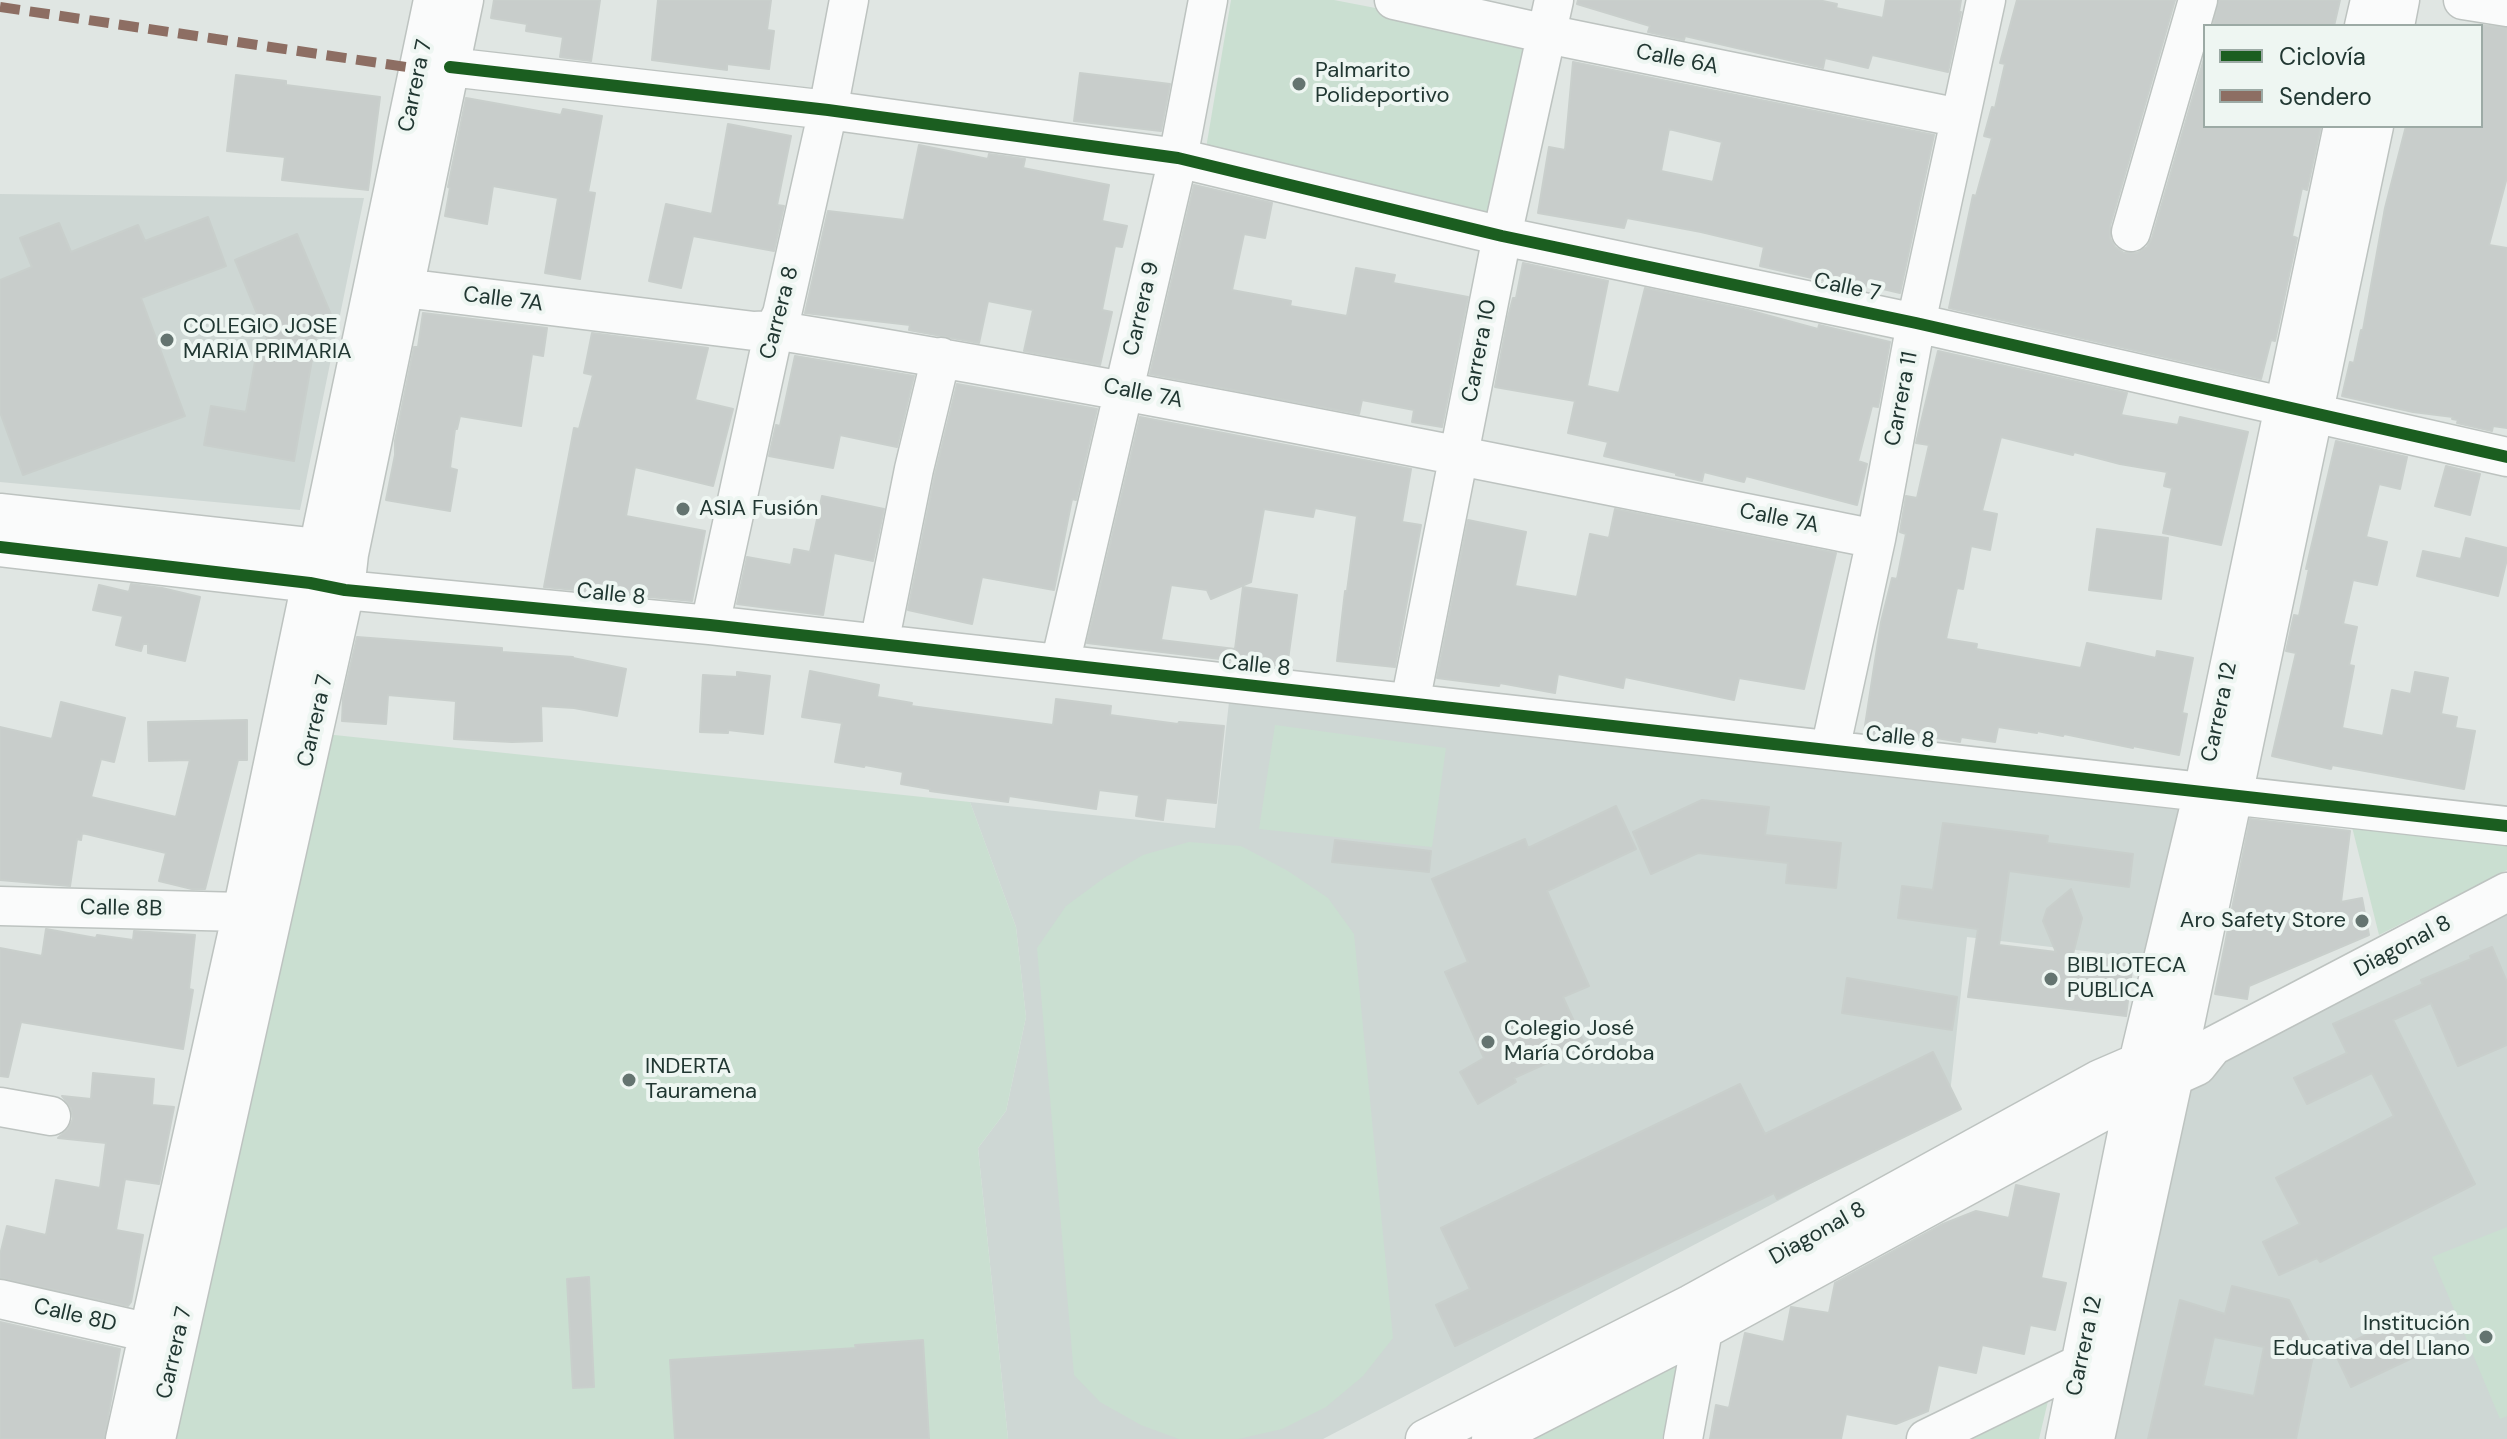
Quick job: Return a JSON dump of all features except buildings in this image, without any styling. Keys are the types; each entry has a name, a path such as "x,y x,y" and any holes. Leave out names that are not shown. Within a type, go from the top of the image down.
{"street":[{"name":"Carrera 7","path":"156,1439 331,569 433,0"},
{"name":"Carrera 7","path":"125,1439 242,912 404,288 464,0"},
{"name":"Carrera 8","path":"710,625 774,330 782,314 828,110 849,0"},
{"name":"Carrera 9","path":"1060,664 1178,158 1208,0"},
{"name":"Calle 6A","path":"1394,0 1550,17 1960,118"},
{"name":"Carrera 11","path":"1830,750 1876,539 1916,323 1986,0"},
{"path":"2131,232 2198,0"},
{"path":"2364,24 2370,0"},
{"path":"2395,24 2400,0"},
{"path":"2463,0 2507,7"},
{"name":"Carrera 10","path":"1410,703 1502,236 1550,17"},
{"name":"Calle 7","path":"450,67 828,110 1178,158 1502,236 1916,323 2507,457"},
{"name":"Carrera 12","path":"2095,1439 2097,1360 2137,1078 2218,794 2298,410 2343,128"},
{"name":"Carrera 12","path":"2298,410 2373,128"},
{"name":"Calle 7A","path":"404,288 754,331 774,330 941,357 1124,390 1876,539"},
{"path":"879,644 914,469 941,357"},
{"name":"Calle 8","path":"0,513 331,569 710,625 2507,826"},
{"name":"Calle 8","path":"0,547 331,569"},
{"name":"Carrera 12","path":"2065,1439 2097,1360 2189,1055 2218,794"},
{"name":"Diagonal 8","path":"1491,1439 1697,1317 2137,1078 2189,1055 2507,892"},
{"name":"Calle 8B","path":"0,906 242,912"},
{"path":"0,1107 51,1116"},
{"name":"Calle 8D","path":"0,1299 150,1333"},
{"path":"1683,1439 1697,1317"},
{"name":"Diagonal 8","path":"1425,1439 1697,1317"},
{"path":"1926,1439 2097,1360"}],"shaded area":[{"name":"COLEGIO JOSE MARIA PRIMARIA","path":"0,194 364,198 300,510 0,482"},
{"name":"Colegio José María Córdoba","path":"1230,693 2183,808 2152,959 1967,937 1948,1112 1323,1439 1008,1439 978,1148 1006,1111 1026,1017 1016,927 970,802 1215,828"},
{"name":"Institución Educativa del Llano","path":"2507,904 2507,1439 2113,1439 2180,1082"}],"green space":[{"path":"1231,0 1334,0 1536,39 1489,223 1204,160"},
{"path":"1275,725 1446,748 1432,847 1259,829"},
{"name":"INDERTA Tauramena","path":"325,734 970,802 1016,927 1026,1017 1006,1111 978,1148 1008,1439 162,1439"},
{"path":"2350,819 2507,841 2507,870 2379,935"},
{"path":"1189,842 1241,846 1288,871 1328,898 1354,934 1393,1338 1363,1376 1326,1407 1282,1429 1238,1439 1179,1439 1141,1425 1100,1402 1074,1375 1037,948 1066,906 1104,878 1143,855"},
{"name":"Institución Educativa del Llano","path":"2507,1227 2507,1416 2500,1419 2432,1257"},
{"path":"1683,1355 1662,1439 1521,1439"},
{"path":"2052,1384 2039,1439 1942,1439"}],"marked path":[{"path":"0,7 420,69"}],"cycle path":[{"path":"450,67 828,110 1178,158 1502,236 1916,323 2507,457"},
{"path":"0,547 310,583 345,590 710,625 2507,826"}],"place":[{"name":"Palmarito Polideportivo","path":"1299,84"},
{"name":"COLEGIO JOSE MARIA PRIMARIA","path":"167,340"},
{"name":"ASIA Fusión","path":"683,509"},
{"name":"Aro Safety Store","path":"2362,921"},
{"name":"BIBLIOTECA PUBLICA","path":"2051,979"},
{"name":"Colegio José María Córdoba","path":"1488,1042"},
{"name":"INDERTA Tauramena","path":"629,1080"},
{"name":"Institución Educativa del Llano","path":"2486,1337"}]}
